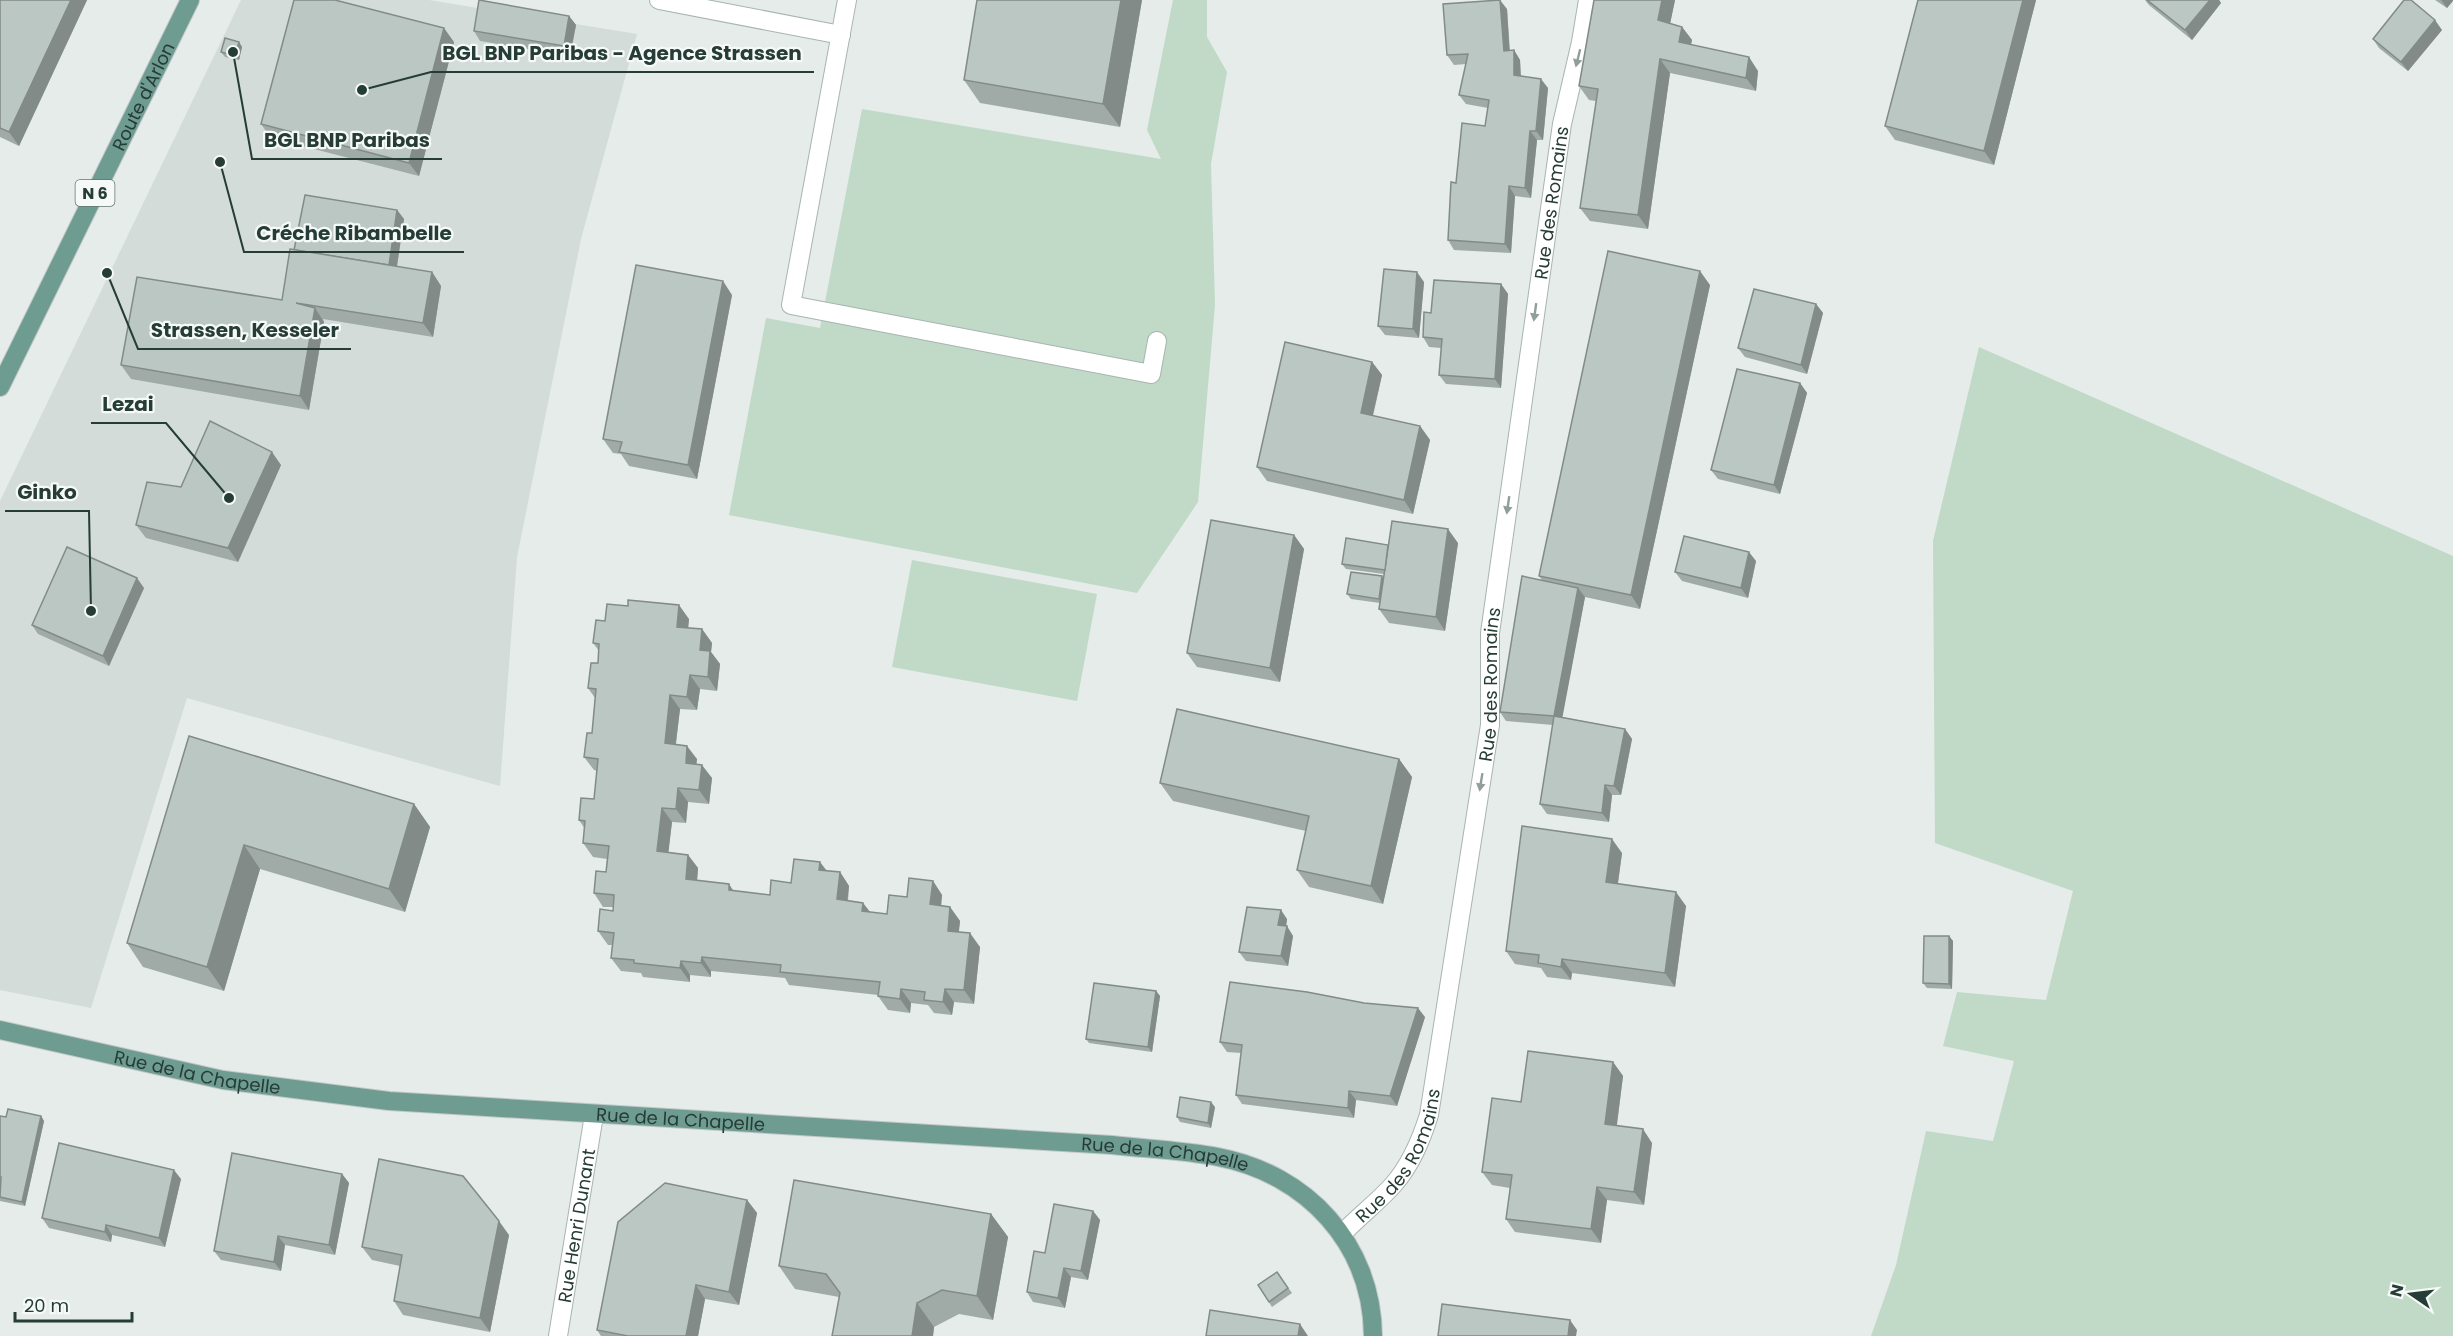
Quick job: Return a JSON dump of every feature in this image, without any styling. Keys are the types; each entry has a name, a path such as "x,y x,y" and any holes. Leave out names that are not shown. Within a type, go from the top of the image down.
{"main road":[{"name":"Route d'Arlon","path":"0,387 190,0"},
{"name":"Rue de la Chapelle","path":"0,1030 223,1080 389,1101 1112,1145 1218,1157 1264,1171 1294,1188 1319,1207 1342,1233"},
{"name":"Rue des Romains","path":"1342,1233 1364,1276 1373,1320 1373,1336"}],"street":[{"path":"659,0 841,35"},
{"path":"847,0 791,305 1151,374 1157,341"},
{"name":"Rue des Romains","path":"1342,1233 1393,1185 1414,1154 1423,1136 1429,1115 1490,725 1490,633 1562,124 1588,0"},
{"name":"Rue Henri Dunant","path":"558,1336 594,1115"}],"shaded area":[{"path":"241,0 429,0 637,34 581,239 517,557 500,786 187,698 91,1008 0,990 0,501"}],"green space":[{"path":"1173,0 1207,0 1207,37 1227,72 1211,164 1215,305 1198,502 1137,593 729,515 766,318 820,328 862,109 1161,159 1147,130"},
{"path":"1979,347 2453,556 2453,1336 1871,1336 1896,1265 1926,1131 1993,1141 2014,1061 1943,1046 1957,992 2046,1000 2073,891 1935,843 1933,541"},
{"path":"912,560 1097,594 1077,701 892,667"}],"building":[{"path":"0,0 71,0 9,132 0,128"},
{"path":"294,0 335,0 444,28 409,163 261,124"},
{"path":"479,0 569,16 564,46 474,31"},
{"path":"977,0 1121,0 1103,104 964,80"},
{"path":"1500,0 1504,51 1514,50 1514,75 1541,79 1536,131 1530,131 1525,188 1509,186 1505,244 1448,240 1451,182 1456,183 1462,123 1485,126 1489,100 1459,95 1468,54 1447,55 1443,4"},
{"path":"1594,0 1662,0 1658,20 1682,27 1679,42 1749,57 1746,78 1660,59 1638,215 1580,208 1598,89 1579,86"},
{"path":"1918,0 2023,0 1984,151 1885,126"},
{"path":"2147,0 2210,0 2185,30"},
{"path":"2404,0 2411,0 2435,20 2401,62 2373,39"},
{"path":"225,38 239,42 235,56 221,52"},
{"path":"305,195 397,210 389,265 294,250"},
{"path":"290,249 432,272 423,323 296,303 315,308 300,396 121,365 137,277 282,300"},
{"path":"1608,251 1700,271 1631,595 1539,576"},
{"path":"636,265 723,281 688,465 619,452 622,442 603,439"},
{"path":"1384,269 1417,272 1413,329 1378,326"},
{"path":"1434,280 1501,284 1495,379 1439,375 1442,339 1423,337 1424,312 1431,313"},
{"path":"1754,289 1816,304 1801,365 1738,348"},
{"path":"1285,342 1372,362 1361,413 1420,426 1404,500 1257,467"},
{"path":"1737,369 1800,383 1774,485 1711,470"},
{"path":"210,421 272,452 228,548 136,525 147,482 181,487"},
{"path":"1211,520 1294,535 1270,668 1187,653"},
{"path":"1392,521 1448,529 1436,617 1379,609"},
{"path":"1684,536 1749,552 1741,588 1675,572"},
{"path":"1346,538 1388,545 1385,570 1342,564"},
{"path":"67,547 137,578 103,656 32,625"},
{"path":"1351,572 1382,576 1379,599 1347,594"},
{"path":"1522,576 1578,588 1554,716 1500,712"},
{"path":"628,600 679,605 677,627 702,629 700,650 710,651 708,677 690,675 687,697 670,695 665,743 687,746 686,763 702,765 699,790 678,788 676,809 662,808 657,851 688,855 686,879 729,884 729,890 770,895 771,880 791,883 794,859 820,862 819,870 840,872 837,899 863,903 862,911 887,914 889,895 907,897 909,878 933,881 930,904 950,907 948,931 970,933 964,990 945,989 943,1002 924,1000 925,992 901,989 900,999 878,996 880,982 780,972 781,965 702,957 701,963 681,961 680,968 611,958 614,933 598,931 600,909 613,911 614,895 594,893 596,871 606,872 609,846 583,843 585,821 579,820 581,798 594,799 598,759 584,757 587,733 592,733 596,689 588,688 591,663 598,663 599,644 593,643 596,620 605,621 607,604 628,606"},
{"path":"1177,709 1399,759 1371,886 1297,870 1309,816 1160,783"},
{"path":"1554,716 1625,729 1614,786 1605,785 1602,813 1540,804"},
{"path":"189,736 414,804 389,889 244,845 207,967 127,943"},
{"path":"1522,826 1612,839 1606,882 1676,892 1665,973 1562,959 1561,967 1538,963 1539,955 1506,951"},
{"path":"1247,907 1281,910 1278,925 1287,926 1281,956 1239,952"},
{"path":"1924,936 1949,936 1949,984 1923,983"},
{"path":"1230,982 1307,992 1364,1003 1418,1008 1390,1096 1349,1091 1348,1108 1236,1095 1242,1045 1220,1042"},
{"path":"1094,983 1156,991 1148,1047 1086,1039"},
{"path":"1528,1051 1613,1062 1605,1124 1643,1129 1634,1192 1597,1187 1591,1229 1506,1219 1512,1175 1482,1172 1492,1098 1521,1102"},
{"path":"1180,1097 1211,1102 1208,1123 1177,1117"},
{"path":"8,1109 41,1116 22,1202 0,1197 0,1116 6,1117"},
{"path":"59,1143 174,1170 159,1238 106,1225 105,1232 42,1218"},
{"path":"232,1153 342,1174 329,1245 278,1236 274,1262 214,1251"},
{"path":"379,1159 463,1176 499,1221 480,1318 394,1301 402,1255 362,1247"},
{"path":"794,1180 991,1214 977,1296 942,1290 917,1303 912,1336 832,1336 840,1293 826,1274 779,1266"},
{"path":"665,1183 747,1200 729,1292 696,1285 686,1336 628,1336 597,1330 618,1222"},
{"path":"1054,1204 1093,1211 1081,1271 1064,1268 1058,1298 1027,1292 1034,1251 1045,1253"},
{"path":"1277,1272 1288,1288 1269,1302 1258,1285"},
{"path":"1442,1304 1570,1320 1568,1336 1438,1336"},
{"path":"1210,1310 1300,1324 1298,1336 1206,1336"}],"place":[{"name":"BGL BNP Paribas","path":"233,52"},
{"name":"BGL BNP Paribas - Agence Strassen","path":"362,90"},
{"name":"Créche Ribambelle","path":"220,162"},
{"name":"Strassen, Kesseler","path":"107,273"},
{"name":"Lezai","path":"229,498"},
{"name":"Ginko","path":"91,611"}]}
